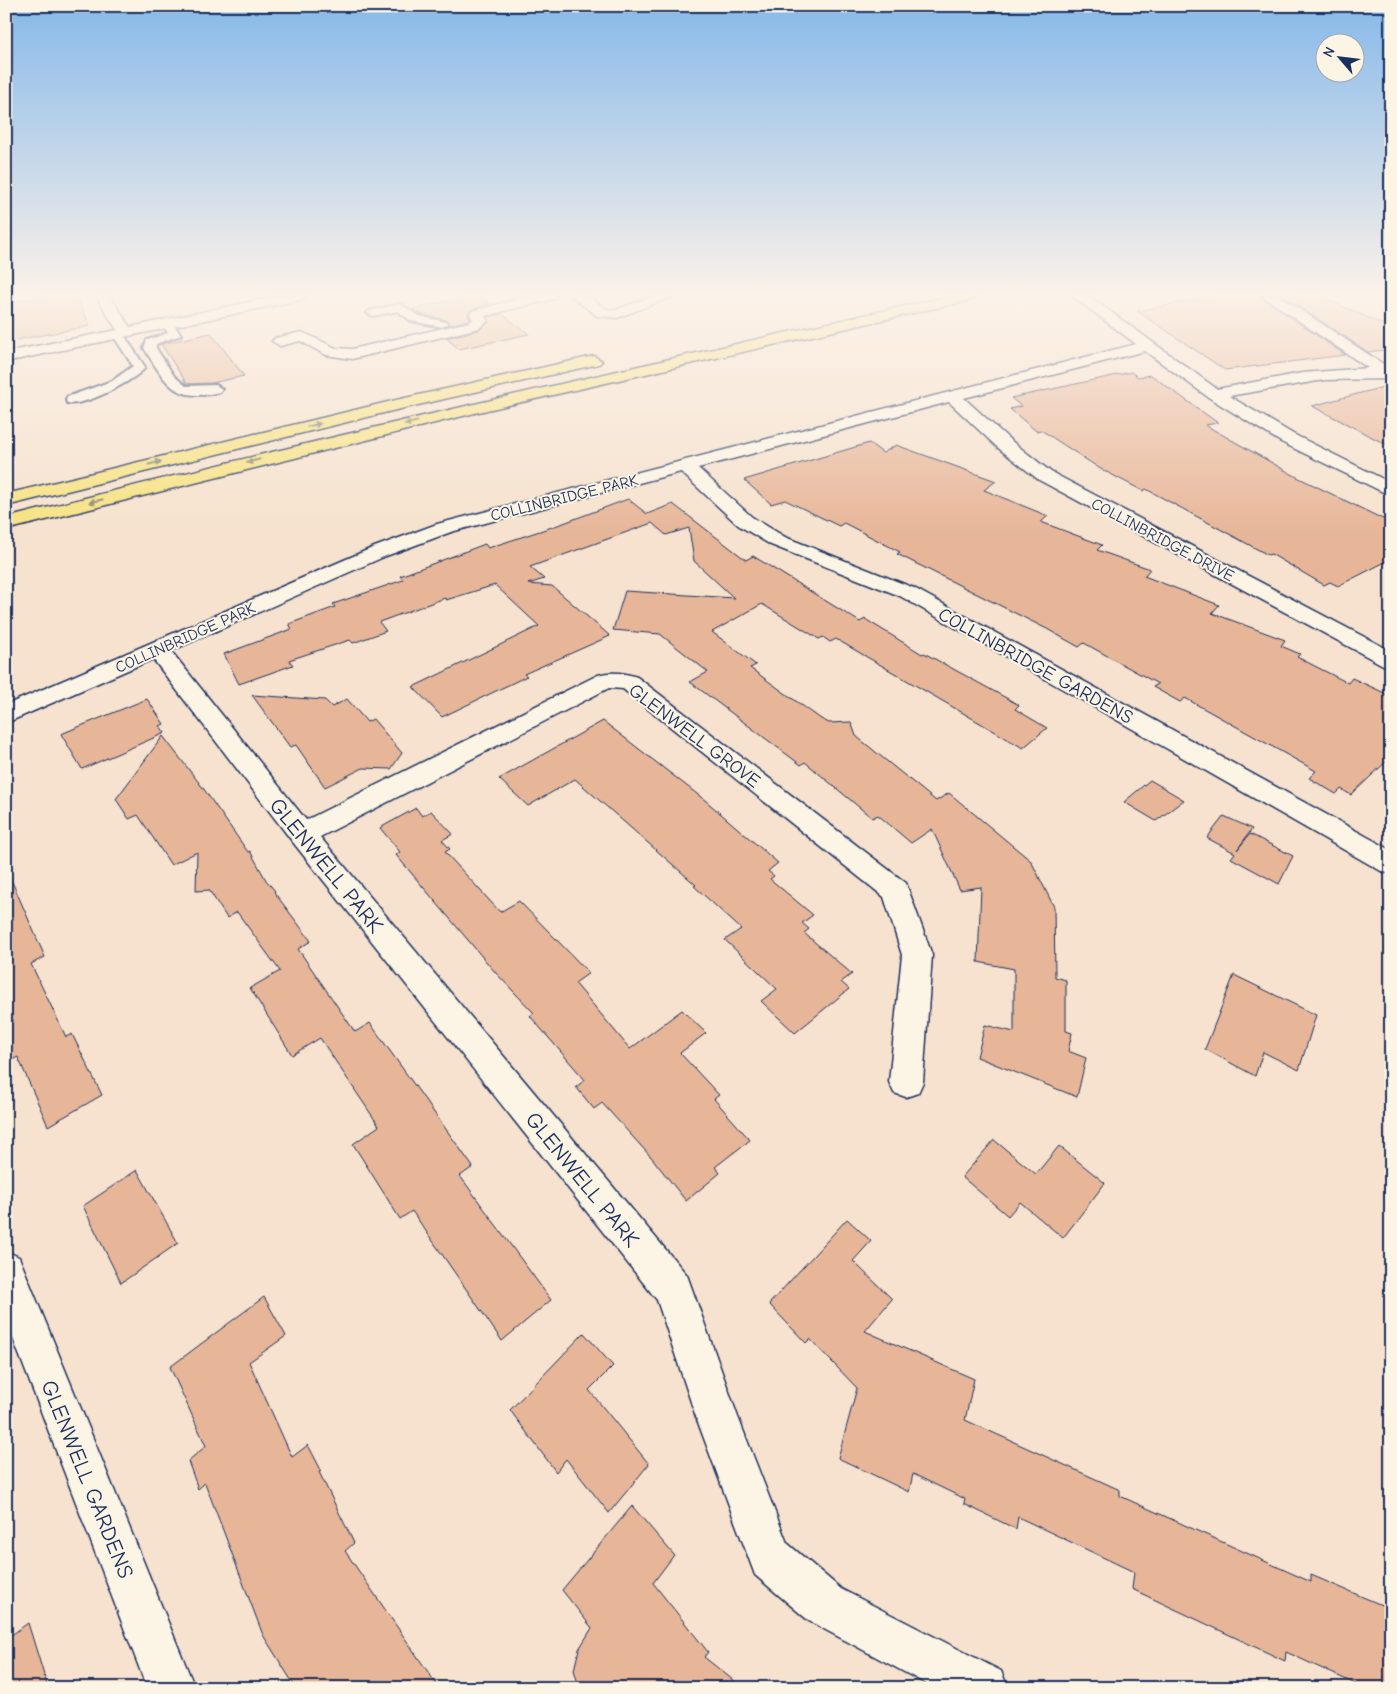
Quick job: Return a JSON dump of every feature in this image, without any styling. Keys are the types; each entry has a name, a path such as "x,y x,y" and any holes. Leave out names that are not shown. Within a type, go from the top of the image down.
{"highway":[{"path":"6,500 396,405 530,375"},
{"path":"6,524 296,450 620,375"}],"street":[{"name":"COLLINBRIDGE PARK","path":"6,716 379,552 444,528 1033,375"},
{"path":"1187,375 1214,394 1287,438 1391,490"},
{"path":"1214,394 1302,378 1332,375"},
{"name":"COLLINBRIDGE DRIVE","path":"952,396 1003,443 1045,476 1391,660"},
{"name":"COLLINBRIDGE GARDENS","path":"685,466 745,521 778,541 907,592 1391,864"},
{"name":"GLENWELL PARK","path":"157,649 302,834 673,1289 717,1417 771,1559 825,1605 984,1688"},
{"name":"GLENWELL GROVE","path":"302,834 606,680 629,682 896,891 917,955 906,1082"},
{"name":"GLENWELL GARDENS","path":"6,1270 172,1688"}],"lane":[{"path":"72,400 105,390 131,375"},
{"path":"168,375 177,388 184,392 195,393 216,389"}],"building":[{"path":"181,375 244,376 212,383 187,384"},
{"path":"1117,375 1135,375 1138,377 1151,375 1218,423 1205,425 1297,477 1391,523 1391,559 1338,586 1330,582 1324,585 1271,554 1268,555 1146,489 1143,491 1099,468 1041,430 1036,431 1010,409 1021,406 1011,398"},
{"path":"1391,385 1391,447 1312,406"},
{"path":"869,443 883,453 896,445 996,481 984,490 1048,516 1041,522 1102,545 1097,550 1150,569 1144,576 1219,605 1212,613 1285,640 1281,646 1300,654 1297,657 1348,683 1352,678 1391,696 1391,757 1351,795 1341,789 1336,794 1309,778 1316,771 1185,698 1180,702 1153,687 1158,684 1084,643 1079,647 897,554 900,552 844,523 839,526 785,500 771,504 744,480"},
{"path":"628,499 647,514 673,504 746,560 753,556 860,622 865,619 922,654 924,653 1019,705 1015,709 1047,728 1023,748 836,639 830,642 823,637 819,639 762,604 712,632 756,665 750,668 821,719 829,723 851,722 856,736 936,801 949,793 1031,861 1054,907 1055,977 1066,980 1066,1031 1072,1033 1068,1051 1086,1058 1077,1097 977,1057 985,1025 1014,1032 1014,969 978,962 981,887 960,890 932,829 911,843 878,815 872,818 805,762 801,765 690,682 708,672 660,634 613,630 625,591 734,598 694,561 689,528 666,535 652,523 530,567 544,579 528,584 552,586 610,636 524,674 527,676 442,717 413,687 539,626 495,585 446,600 445,598 379,622 386,631 353,643 350,640 289,660 293,665 239,684 224,654 292,629 289,624 335,607 333,604 403,580 400,576 485,544 488,548"},
{"path":"252,695 325,700 332,707 347,699 367,722 373,719 402,753 391,769 363,768 325,787 296,745 290,747"},
{"path":"147,699 164,724 160,726 165,733 82,769 61,734"},
{"path":"603,721 706,801 778,863 768,871 774,876 770,879 813,915 802,923 809,929 804,933 852,974 841,982 849,989 795,1033 761,1001 777,989 725,940 741,929 694,886 696,885 575,779 528,806 499,779"},
{"path":"163,736 203,788 248,852 250,851 274,892 311,941 298,949 355,1032 370,1023 473,1167 460,1176 551,1300 502,1341 412,1211 400,1219 353,1144 379,1126 320,1038 292,1055 250,988 280,971 237,912 227,918 209,890 196,891 197,852 171,865 138,815 129,819 116,799"},
{"path":"1150,780 1184,800 1156,821 1124,802"},
{"path":"416,808 422,816 431,811 453,834 442,840 450,849 445,852 500,912 519,901 589,973 575,983 630,1049 682,1010 706,1033 680,1053 719,1095 714,1099 750,1140 715,1167 720,1173 686,1201 652,1158 602,1103 594,1109 576,1087 585,1080 530,1016 534,1013 495,972 396,855 400,852 380,828"},
{"path":"1224,816 1252,829 1237,850 1250,834 1293,856 1279,884 1231,858 1235,853 1207,838"},
{"path":"6,868 45,957 31,964 66,1037 72,1034 102,1095 48,1126 18,1057 6,1063"},
{"path":"1234,975 1316,1015 1299,1070 1263,1052 1255,1076 1205,1049"},
{"path":"994,1140 1036,1174 1059,1146 1105,1183 1063,1238 1020,1202 1008,1216 962,1177"},
{"path":"137,1170 178,1243 121,1283 83,1206"},
{"path":"847,1219 871,1241 853,1261 892,1299 865,1331 974,1379 965,1420 1120,1490 1120,1496 1311,1582 1311,1575 1391,1609 1391,1688 1364,1688 1286,1652 1285,1661 1132,1589 1134,1572 1018,1517 1016,1529 964,1504 965,1499 913,1474 909,1492 838,1458 857,1388 810,1339 806,1343 769,1304"},
{"path":"264,1297 286,1336 249,1362 292,1457 308,1445 321,1470 319,1472 354,1543 345,1551 439,1688 296,1688 263,1635 205,1483 198,1489 188,1461 206,1446 170,1367"},
{"path":"584,1333 613,1366 589,1390 649,1464 609,1513 566,1459 556,1472 510,1410"},
{"path":"632,1506 674,1555 653,1583 708,1652 704,1657 743,1688 582,1688 577,1680 574,1670 579,1649 592,1628 562,1590"},
{"path":"28,1623 48,1688 6,1688 6,1639"}]}
